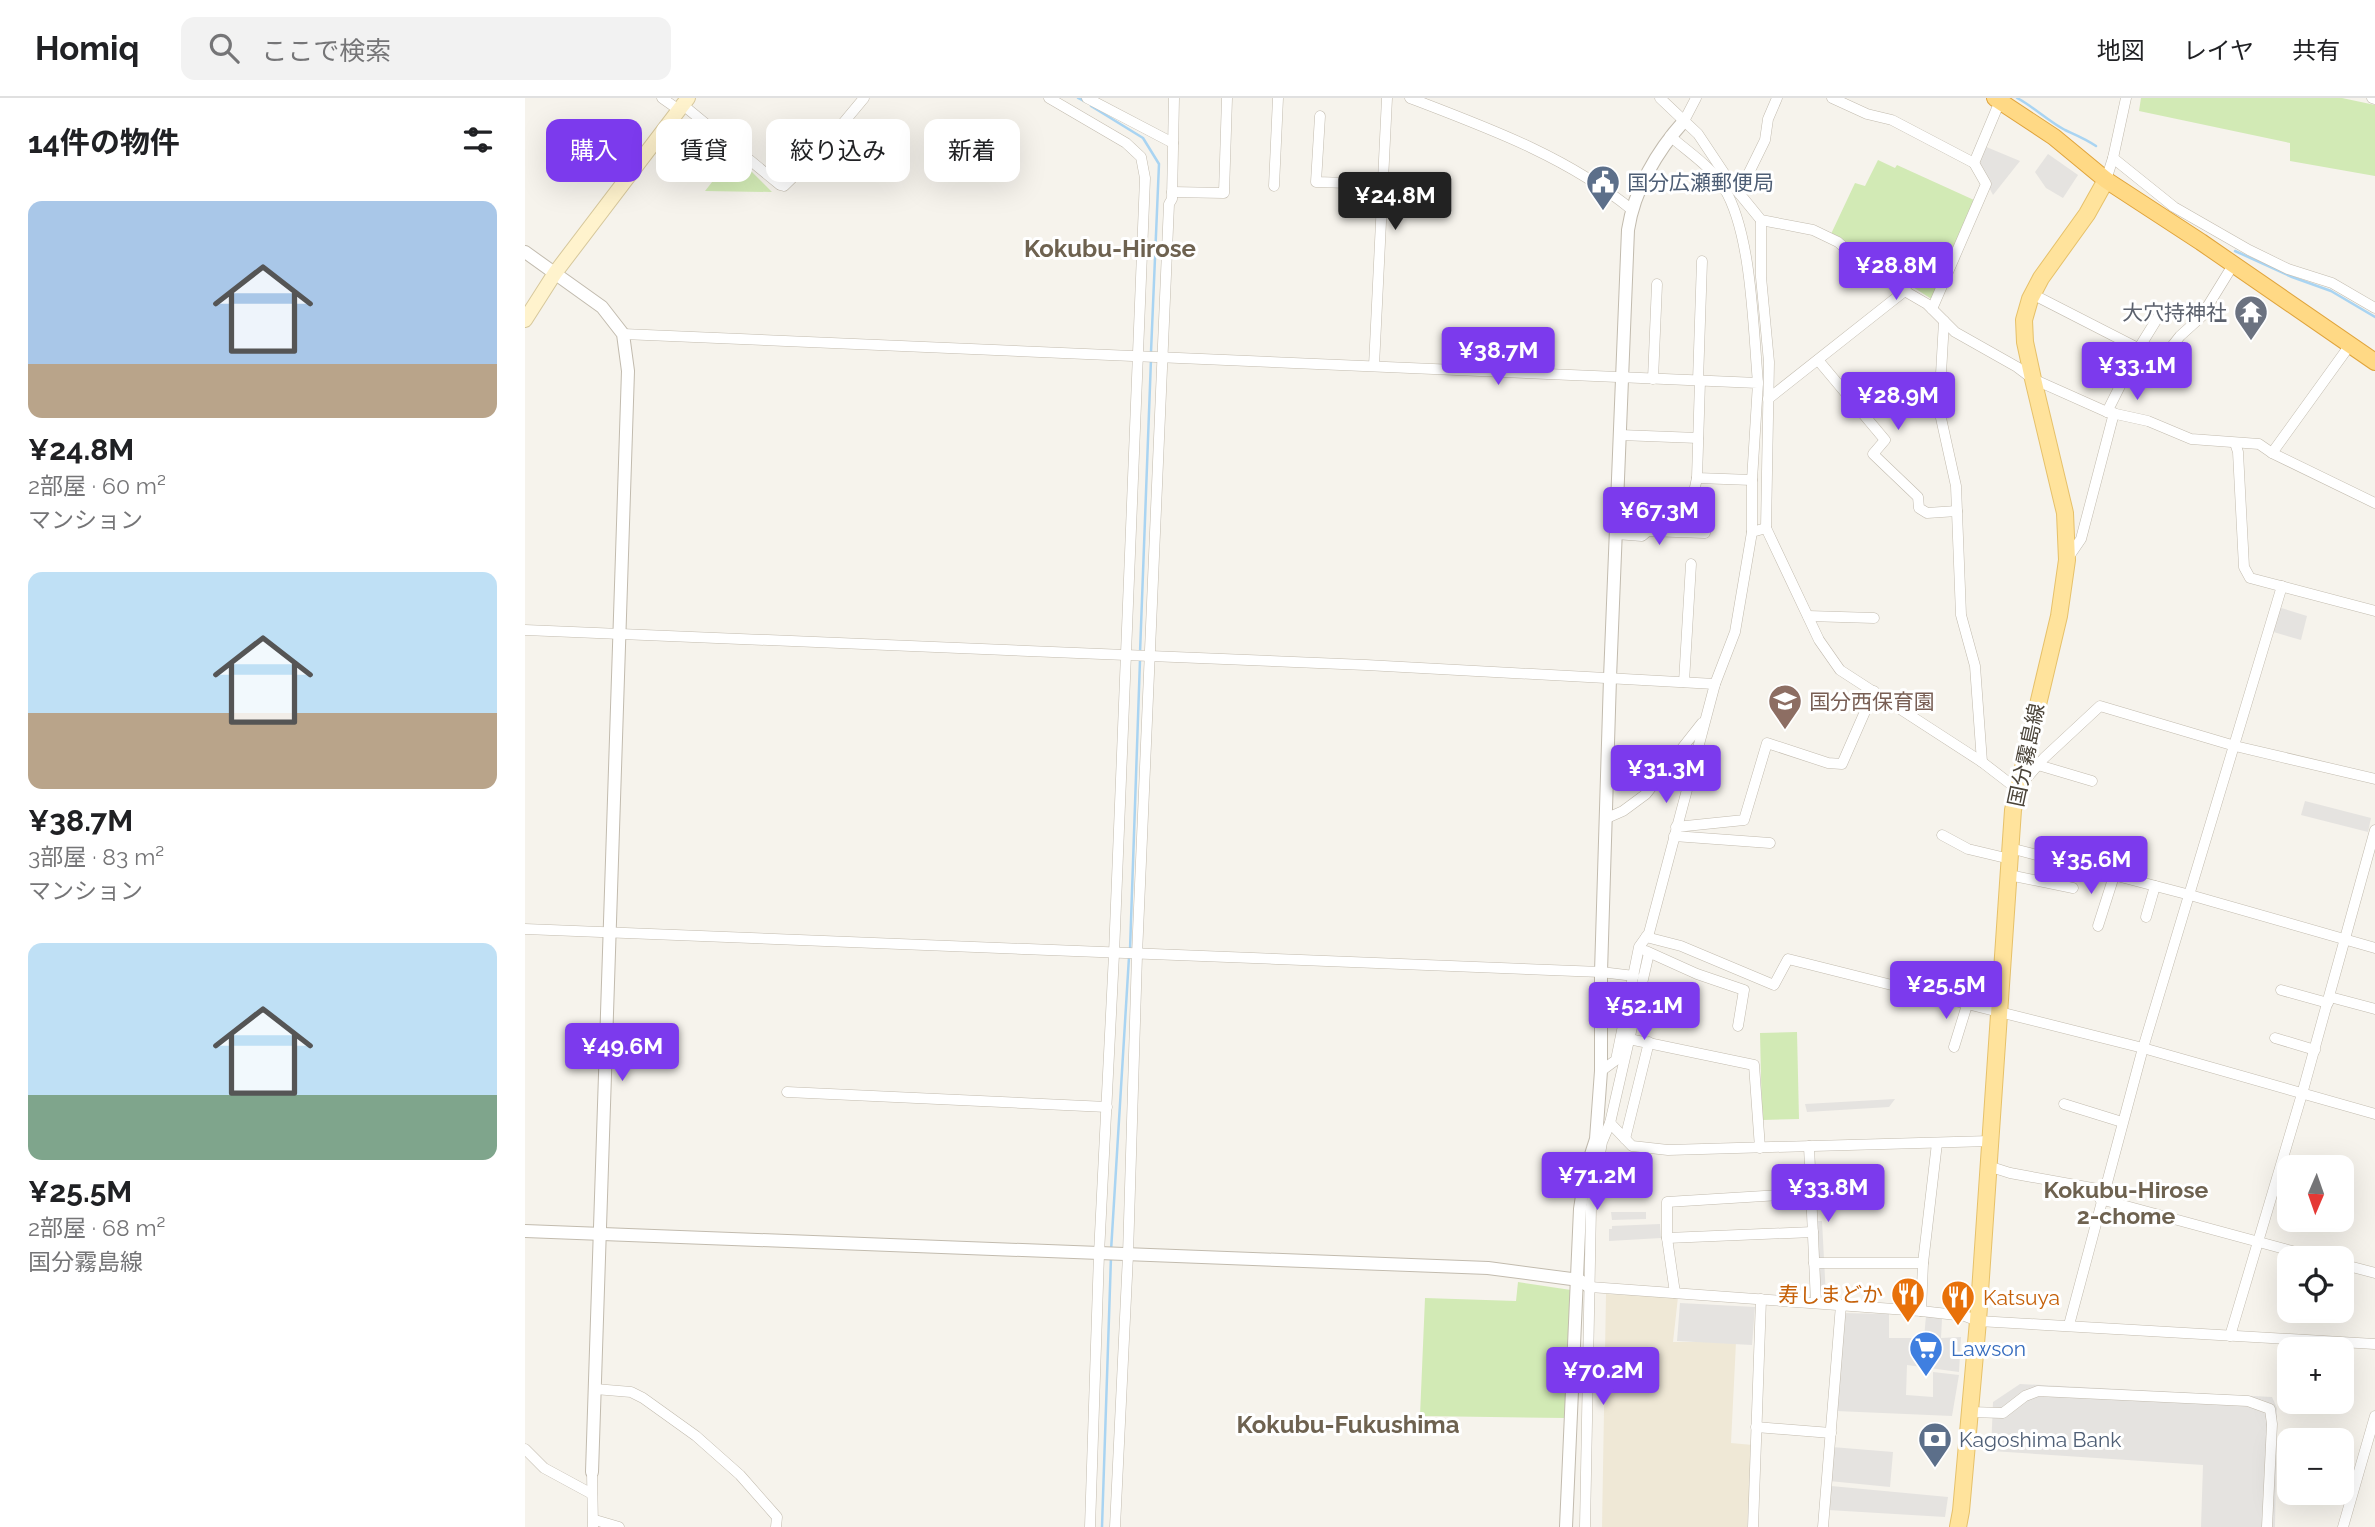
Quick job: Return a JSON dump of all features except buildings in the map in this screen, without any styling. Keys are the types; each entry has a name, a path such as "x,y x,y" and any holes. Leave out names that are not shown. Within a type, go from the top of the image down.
{"highway":[{"path":"1998,100 2054,137 2106,180 2375,362"}],"main road":[{"path":"525,320 555,273 684,106"},
{"name":"国分霧島線","path":"1958,1527 1970,1412 2017,789 2059,616 2067,560 2061,489 2032,379 2024,320 2032,294 2041,278 2087,214 2106,180"}],"street":[{"path":"662,98 684,106 780,186 785,186 819,152 864,98"},
{"path":"1049,98 1126,143 1141,157 1145,178 1116,954 1100,1254 1090,1527"},
{"path":"1087,98 1173,143"},
{"path":"1115,1527 1147,656 1168,204 1172,192 1174,98"},
{"path":"1172,192 1224,193 1227,98"},
{"path":"1274,186 1278,98"},
{"path":"1374,366 1387,98"},
{"path":"1410,98 1516,139 1600,184 1631,209"},
{"path":"1660,98 1698,134 1761,220 1761,277 1769,362 1766,528 1819,640 1840,670 1982,762 2017,789 2038,765 2100,706 2235,746 2375,779"},
{"path":"1585,1527 1591,1207 1599,1140 1610,678 1626,262 1631,209 1651,167 1696,98"},
{"path":"1739,193 1765,140 1768,119 1777,98"},
{"path":"1832,98 1867,114 1892,120 1974,163 1986,184 1932,309"},
{"path":"2106,180 2126,98"},
{"path":"1974,163 1998,100"},
{"path":"1319,116 1316,183 1383,184"},
{"path":"1601,1071 1621,1061 1629,1039 1646,937 1715,684 1735,632 1752,532 1758,383 1745,258 1724,186 1706,166 1670,136"},
{"path":"2113,158 2174,207 2288,269 2332,283 2375,308"},
{"path":"1761,220 1826,235 1872,272 1906,290 1932,309 1955,332 2017,367 2032,379 2111,413 2148,421 2191,439 2259,444 2272,453 2375,503"},
{"path":"2215,252 2227,237"},
{"path":"525,252 602,307 623,334 628,371 592,1472 594,1524 619,1527"},
{"path":"1618,498 1692,500 1697,478 1702,261"},
{"path":"2032,294 2161,360 2180,336 2201,317 2233,265"},
{"path":"1653,379 1657,284"},
{"path":"1768,399 1906,290"},
{"path":"2067,560 2081,539 2111,413 2139,348 2159,314"},
{"path":"1944,321 1940,409 1956,486 1961,552 1961,615 1975,666 1982,762"},
{"path":"623,334 1758,383"},
{"path":"2272,453 2350,345"},
{"path":"1818,360 1885,440 1873,454 1919,497 1919,508 1927,513 1957,511"},
{"path":"1620,435 1698,438"},
{"path":"2235,443 2238,452 2244,567 2251,578 2375,611"},
{"path":"1697,478 1752,480"},
{"path":"1752,532 1766,528"},
{"path":"1616,534 1643,536 1648,531 1705,533"},
{"path":"1684,682 1691,564"},
{"path":"2069,1325 2143,1048 2282,586"},
{"path":"1808,616 1874,618"},
{"path":"525,630 1127,655 1715,684"},
{"path":"1675,831 1744,820 1767,743 1828,763 1842,764 1874,691"},
{"path":"1607,818 1623,811 1646,794 1697,732 1710,708"},
{"path":"2038,765 2092,781"},
{"path":"1675,831 1770,843"},
{"path":"2230,1336 2315,1050 2375,831"},
{"path":"1942,835 1968,849 2010,854 2114,876 2375,948"},
{"path":"2009,876 2073,888"},
{"path":"2098,926 2114,876"},
{"path":"2146,916 2155,886"},
{"path":"525,929 1601,972 1635,976"},
{"path":"1646,937 1681,946 1774,985 1788,959 2143,1048 2375,1114"},
{"path":"1566,1527 1579,1280 1580,1209 1585,1170 1610,1123 1635,976 1644,950"},
{"path":"1644,950 1697,974 1744,990 1738,1026"},
{"path":"2281,990 2375,1009"},
{"path":"1954,1047 1967,1005"},
{"path":"2275,1038 2315,1050"},
{"path":"1629,1039 1754,1065 1760,1148"},
{"path":"1625,1139 1649,1042"},
{"path":"787,1092 1107,1107"},
{"path":"2064,1104 2122,1122"},
{"path":"1610,1123 1632,1146 1668,1150 1990,1141"},
{"path":"1921,1311 1923,1263 1937,1143"},
{"path":"1809,1146 1816,1303"},
{"path":"1987,1166 2010,1173 2103,1190 2101,1199"},
{"path":"1675,1293 1667,1238 1667,1202 1811,1193"},
{"path":"2101,1199 2277,1247"},
{"path":"525,1231 1488,1268 1579,1280 1591,1287 1921,1311 1965,1316 1977,1321 2375,1344"},
{"path":"1667,1238 1812,1232"},
{"path":"1814,1263 1923,1263"},
{"path":"2354,1267 2375,1273"},
{"path":"1752,1527 1761,1299"},
{"path":"1823,1527 1841,1305"},
{"path":"595,1389 631,1392 696,1436 740,1475 777,1517 776,1527"},
{"path":"1970,1412 2003,1413 2025,1396 2038,1391 2248,1401 2270,1409 2272,1424 2267,1527"},
{"path":"2343,1527 2374,1422"},
{"path":"1756,1427 1831,1433"},
{"path":"525,1449 544,1468 592,1494"}],"shaded area":[{"path":"1984,146 2020,161 1993,195 1976,162"},
{"path":"2048,154 2078,175 2063,198 2046,188 2035,172"},
{"path":"2278,607 2307,616 2301,640 2270,631"},
{"path":"2305,801 2371,818 2368,832 2301,815"},
{"path":"1895,1099 1889,1107 1807,1112 1805,1104"},
{"path":"1611,1212 1646,1212 1646,1219 1612,1220"},
{"path":"1813,1221 1822,1221 1826,1297 1817,1295"},
{"path":"1660,1224 1661,1238 1609,1241 1609,1229 1612,1229 1612,1226"},
{"path":"1606,1294 1678,1297 1673,1342 1736,1342 1731,1443 1753,1445 1747,1527 1602,1527"},
{"path":"1680,1303 1755,1307 1752,1345 1677,1341"},
{"path":"1843,1313 1889,1314 1889,1338 1924,1338 1926,1316 1942,1319 1941,1338 1961,1337 1959,1372 1907,1365 1906,1395 1933,1397 1933,1372 1959,1375 1952,1416 1836,1411"},
{"path":"2020,1384 2272,1397 2277,1408 2275,1527 2201,1527 2203,1465 1991,1451 1993,1402"},
{"path":"1832,1447 1893,1452 1890,1487 1829,1481"},
{"path":"1831,1486 1948,1497 1945,1517 1828,1510"}],"green space":[{"path":"2141,98 2342,98 2375,105 2375,176 2290,161 2290,143 2139,111"},
{"path":"1878,160 1895,168 1897,165 1974,200 1933,300 1831,234 1855,183 1865,186"},
{"path":"752,172 772,192 705,191 712,182 752,182"},
{"path":"1797,1032 1799,1119 1762,1120 1760,1033"},
{"path":"1518,1282 1571,1290 1565,1418 1420,1416 1425,1298 1516,1301"}],"waterway":[{"path":"1078,98 1086,102"},
{"path":"2017,98 2059,126 2096,146"},
{"path":"1091,106 1143,138 1159,164 1151,352"},
{"path":"2235,251 2331,291 2375,317"},
{"path":"1140,653 1151,359"},
{"path":"1130,950 1140,660"},
{"path":"1111,1251 1129,957"},
{"path":"1102,1527 1111,1257"}],"place":[{"name":"国分広瀬郵便局","path":"1603,212"},
{"name":"大穴持神社","path":"2251,342"},
{"name":"国分西保育園","path":"1785,731"},
{"name":"寿しまどか","path":"1908,1324"},
{"name":"Katsuya","path":"1958,1327"},
{"name":"Lawson","path":"1926,1378"},
{"name":"Kagoshima Bank","path":"1935,1469"}],"district":[{"name":"Kokubu-Hirose","path":"1110,248"},
{"name":"Kokubu-Hirose 2-chome","path":"2126,1202"},
{"name":"Kokubu-Fukushima","path":"1348,1424"}]}
